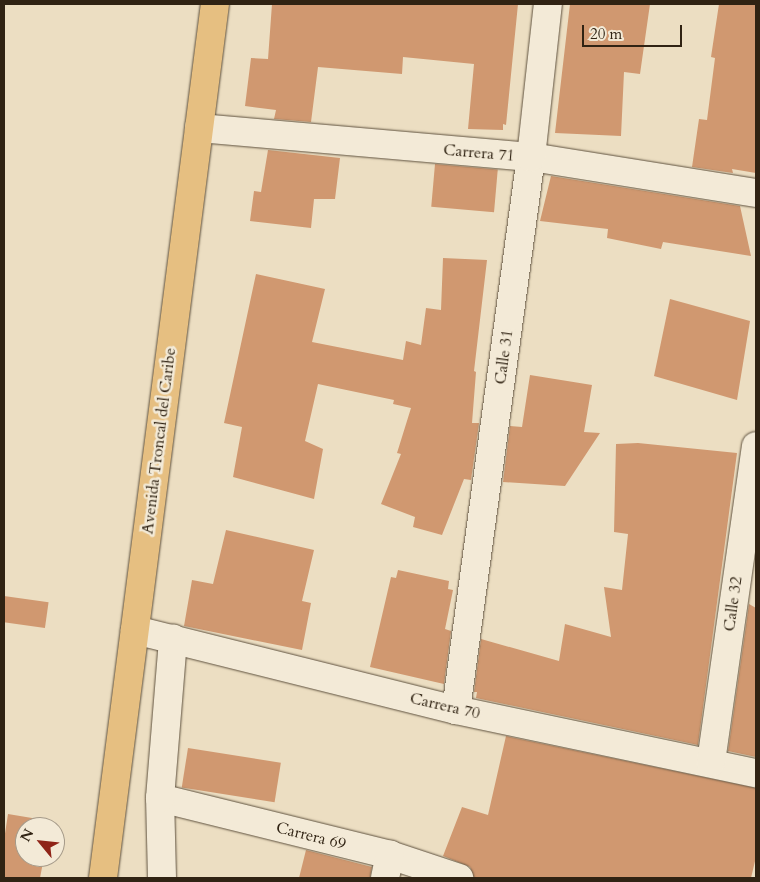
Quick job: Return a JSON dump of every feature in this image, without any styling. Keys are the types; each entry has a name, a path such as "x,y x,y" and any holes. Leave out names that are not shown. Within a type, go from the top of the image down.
{"highway":[{"name":"Avenida Troncal del Caribe","path":"103,878 215,4"}],"street":[{"name":"Calle 31","path":"456,710 531,157 548,4"},
{"name":"Carrera 71","path":"199,128 531,157 756,193"},
{"name":"Calle 32","path":"711,762 756,446"},
{"name":"Carrera 70","path":"135,630 456,710 711,762 756,773"},
{"path":"162,878 160,798 173,638"},
{"name":"Carrera 69","path":"160,798 388,867 460,878"}],"building":[{"path":"272,4 518,4 506,125 503,124 503,130 468,129 474,64 403,57 402,74 318,67 311,122 274,119 276,110 245,106 251,58 268,59"},
{"path":"570,4 650,4 640,74 624,72 621,136 555,133"},
{"path":"719,4 756,4 756,173 732,169 733,173 692,167 699,119 707,120 715,58 711,57"},
{"path":"268,150 340,158 335,199 314,199 311,228 250,221 254,191 261,192"},
{"path":"435,164 498,169 494,212 431,207"},
{"path":"551,176 740,206 751,256 663,242 661,249 607,238 608,229 540,221"},
{"path":"443,258 487,260 474,371 476,372 472,423 479,423 471,480 464,479 442,535 413,527 415,517 381,504 401,454 397,453 411,408 393,404 394,400 318,384 305,441 323,449 314,499 233,477 242,427 224,423 256,274 325,289 312,342 403,360 406,341 421,345 426,308 441,310"},
{"path":"670,299 750,321 737,400 654,376"},
{"path":"530,375 592,385 584,432 600,433 565,486 503,482 510,426 522,427"},
{"path":"638,443 737,453 698,745 476,698 477,692 474,692 481,639 559,661 565,624 611,637 604,587 622,590 628,534 614,532 616,444"},
{"path":"226,530 314,550 302,601 311,603 302,650 184,626 192,580 213,584"},
{"path":"398,570 449,581 448,589 453,590 445,629 451,631 444,684 370,667 391,577 396,578"},
{"path":"4,596 49,602 45,628 4,622"},
{"path":"749,604 756,608 756,757 728,751"},
{"path":"506,736 756,788 756,857 751,878 474,878 470,867 443,856 462,807 488,815"},
{"path":"188,748 281,763 275,802 182,788"},
{"path":"8,814 26,817 15,817 15,867 42,867 40,878 4,878 4,840"},
{"path":"306,850 372,867 370,878 299,878"}]}
